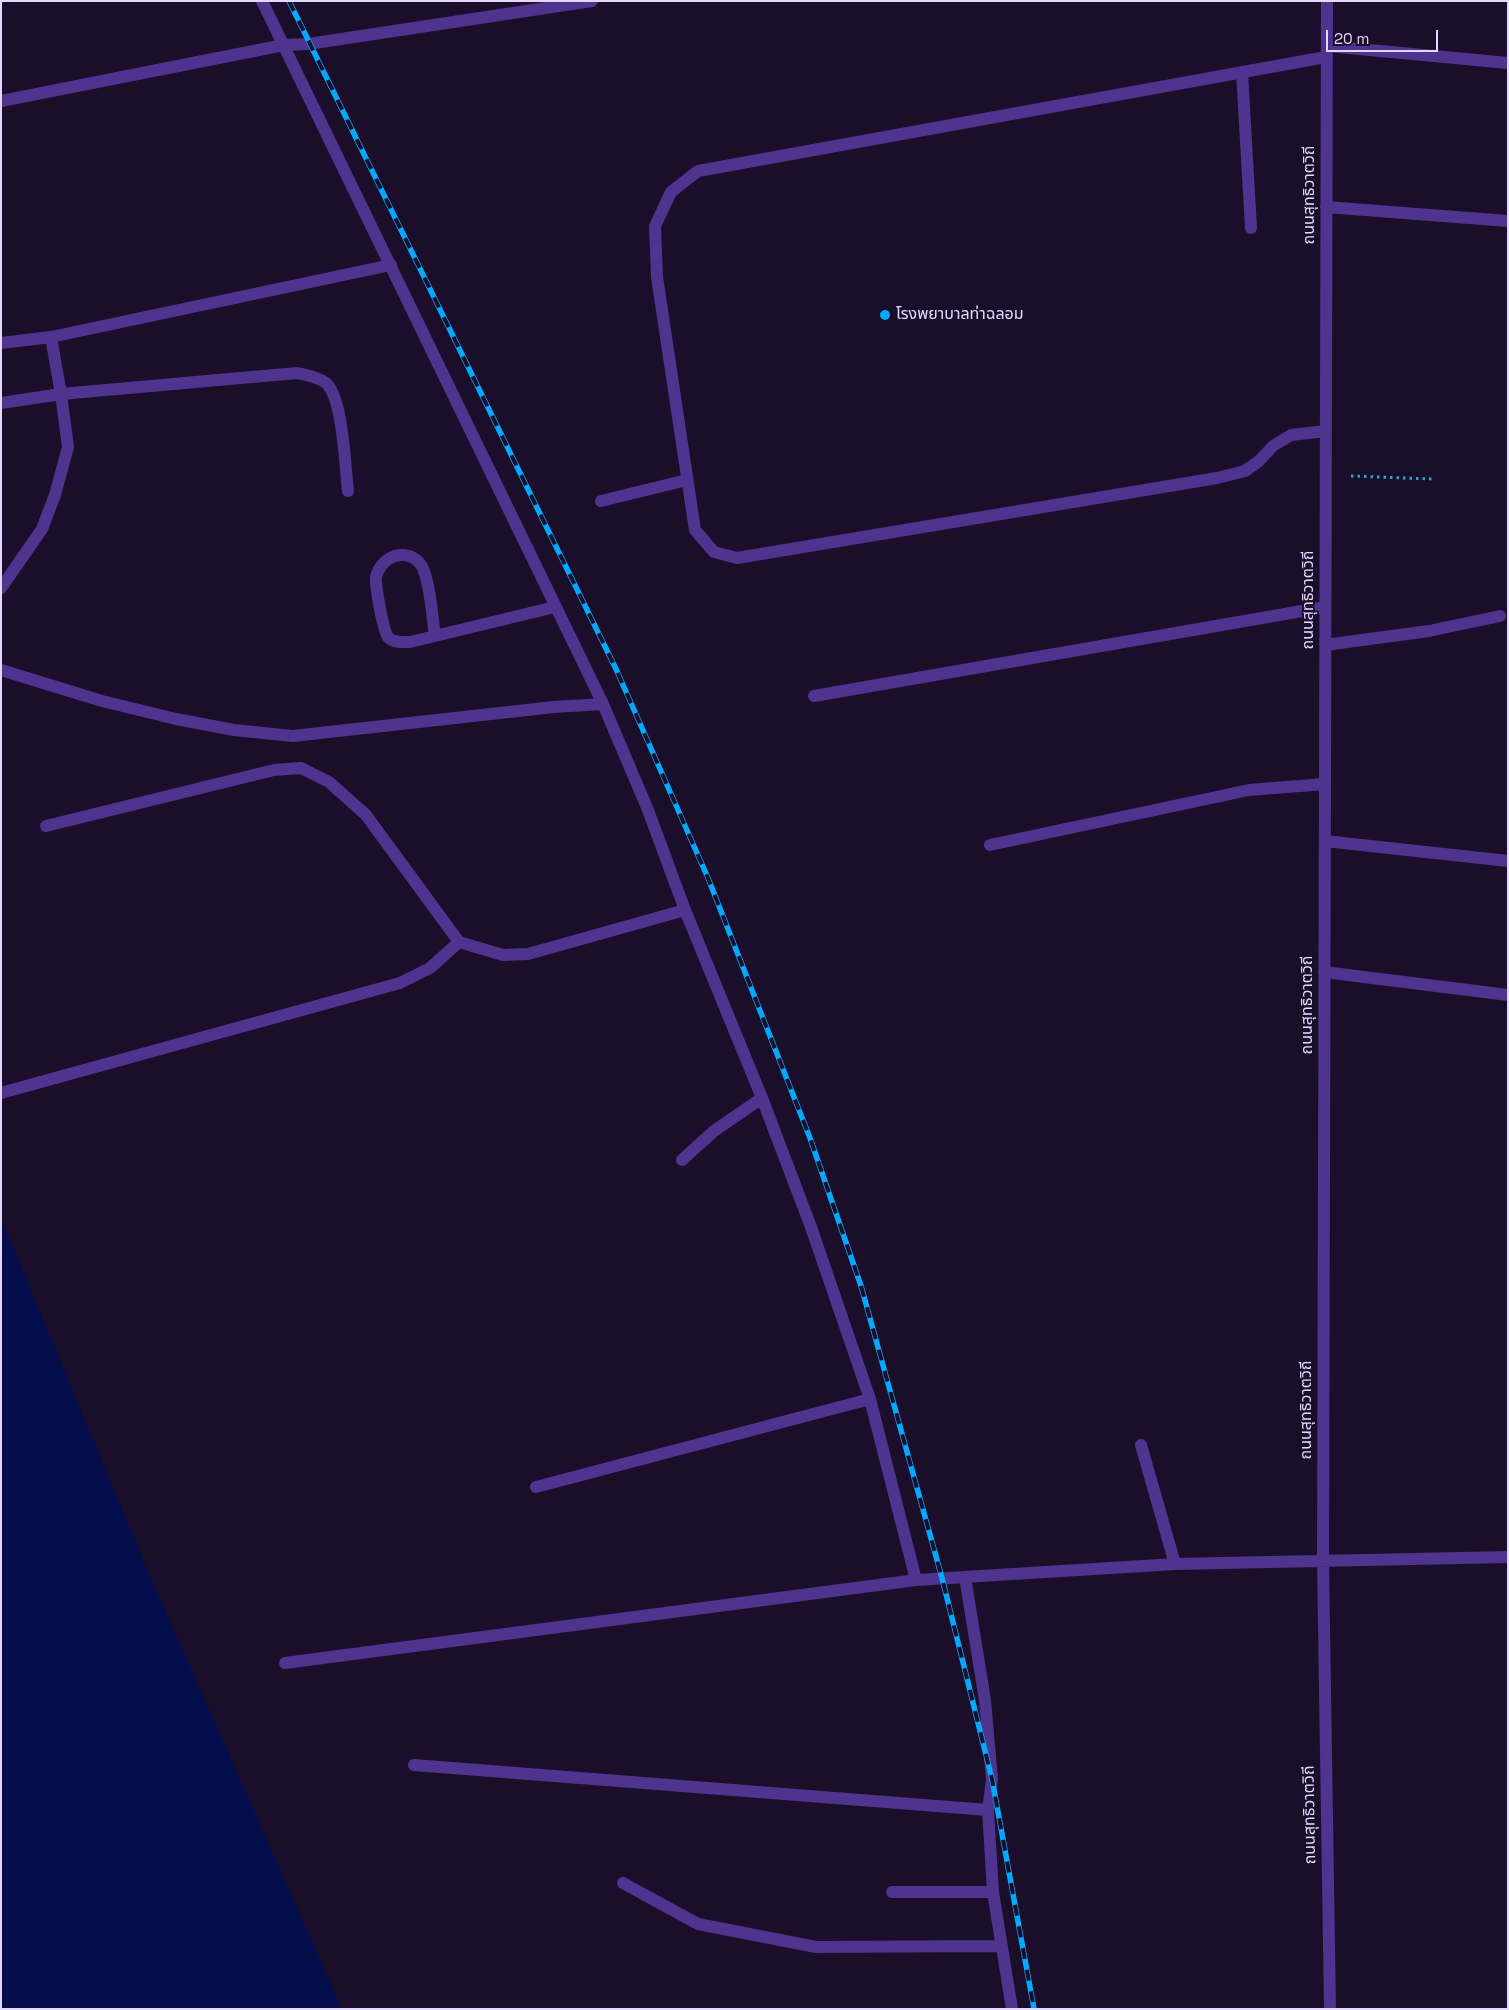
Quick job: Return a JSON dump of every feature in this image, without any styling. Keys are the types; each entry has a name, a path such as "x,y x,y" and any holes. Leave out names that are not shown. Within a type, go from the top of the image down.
{"street":[{"path":"262,1 603,704 648,810 811,1227 870,1399 916,1580"},
{"path":"1,101 284,44 308,44 592,1"},
{"name":"ถนนสุทธิวาตวิถี","path":"1327,1 1323,1561 1330,2009"},
{"path":"1326,431 1291,435 1273,446 1259,461 1245,471 1217,478 737,558 714,552 695,530 657,277 655,226 671,192 698,171 1242,72 1327,52 1508,63"},
{"path":"1242,72 1251,228"},
{"path":"1326,207 1508,221"},
{"path":"1,343 51,337 391,265"},
{"path":"1,588 42,528 55,495 68,447 51,337"},
{"path":"1,403 61,394 297,373 313,377 326,384 338,404 348,491"},
{"path":"601,501 687,480"},
{"path":"435,636 424,569 414,558 404,554 392,556 383,564 376,577 383,624 389,638 397,642 410,642 435,636 555,607"},
{"path":"814,696 1325,607"},
{"path":"1325,645 1429,630 1500,616"},
{"path":"1,670 102,701 176,719 234,730 293,736 554,707 603,704"},
{"path":"46,826 274,770 301,768 329,782 366,815 459,942 503,955 528,954 686,910"},
{"path":"990,845 1248,790 1325,784"},
{"path":"1325,841 1508,860"},
{"path":"1,1093 400,983 430,968 459,942"},
{"path":"1324,972 1508,995"},
{"path":"682,1160 714,1131 762,1098"},
{"path":"536,1487 870,1399"},
{"path":"1141,1445 1175,1564"},
{"path":"285,1662 916,1580 1175,1564 1508,1557"},
{"path":"965,1577 986,1710 992,1779 988,1810 993,1892 1012,2009"},
{"path":"414,1765 988,1810"},
{"path":"623,1883 698,1924 816,1947 1001,1946"},
{"path":"892,1892 993,1892"}],"path":[{"path":"1326,475 1433,479"}],"shaded area":[{"path":"1,1218 152,1581 342,2009 1,2009"}],"railway":[{"path":"289,1 616,669 708,878 810,1138 861,1286 942,1578 992,1779 1034,2009"}],"place":[{"name":"โรงพยาบาลท่าฉลอม","path":"885,315"}]}
